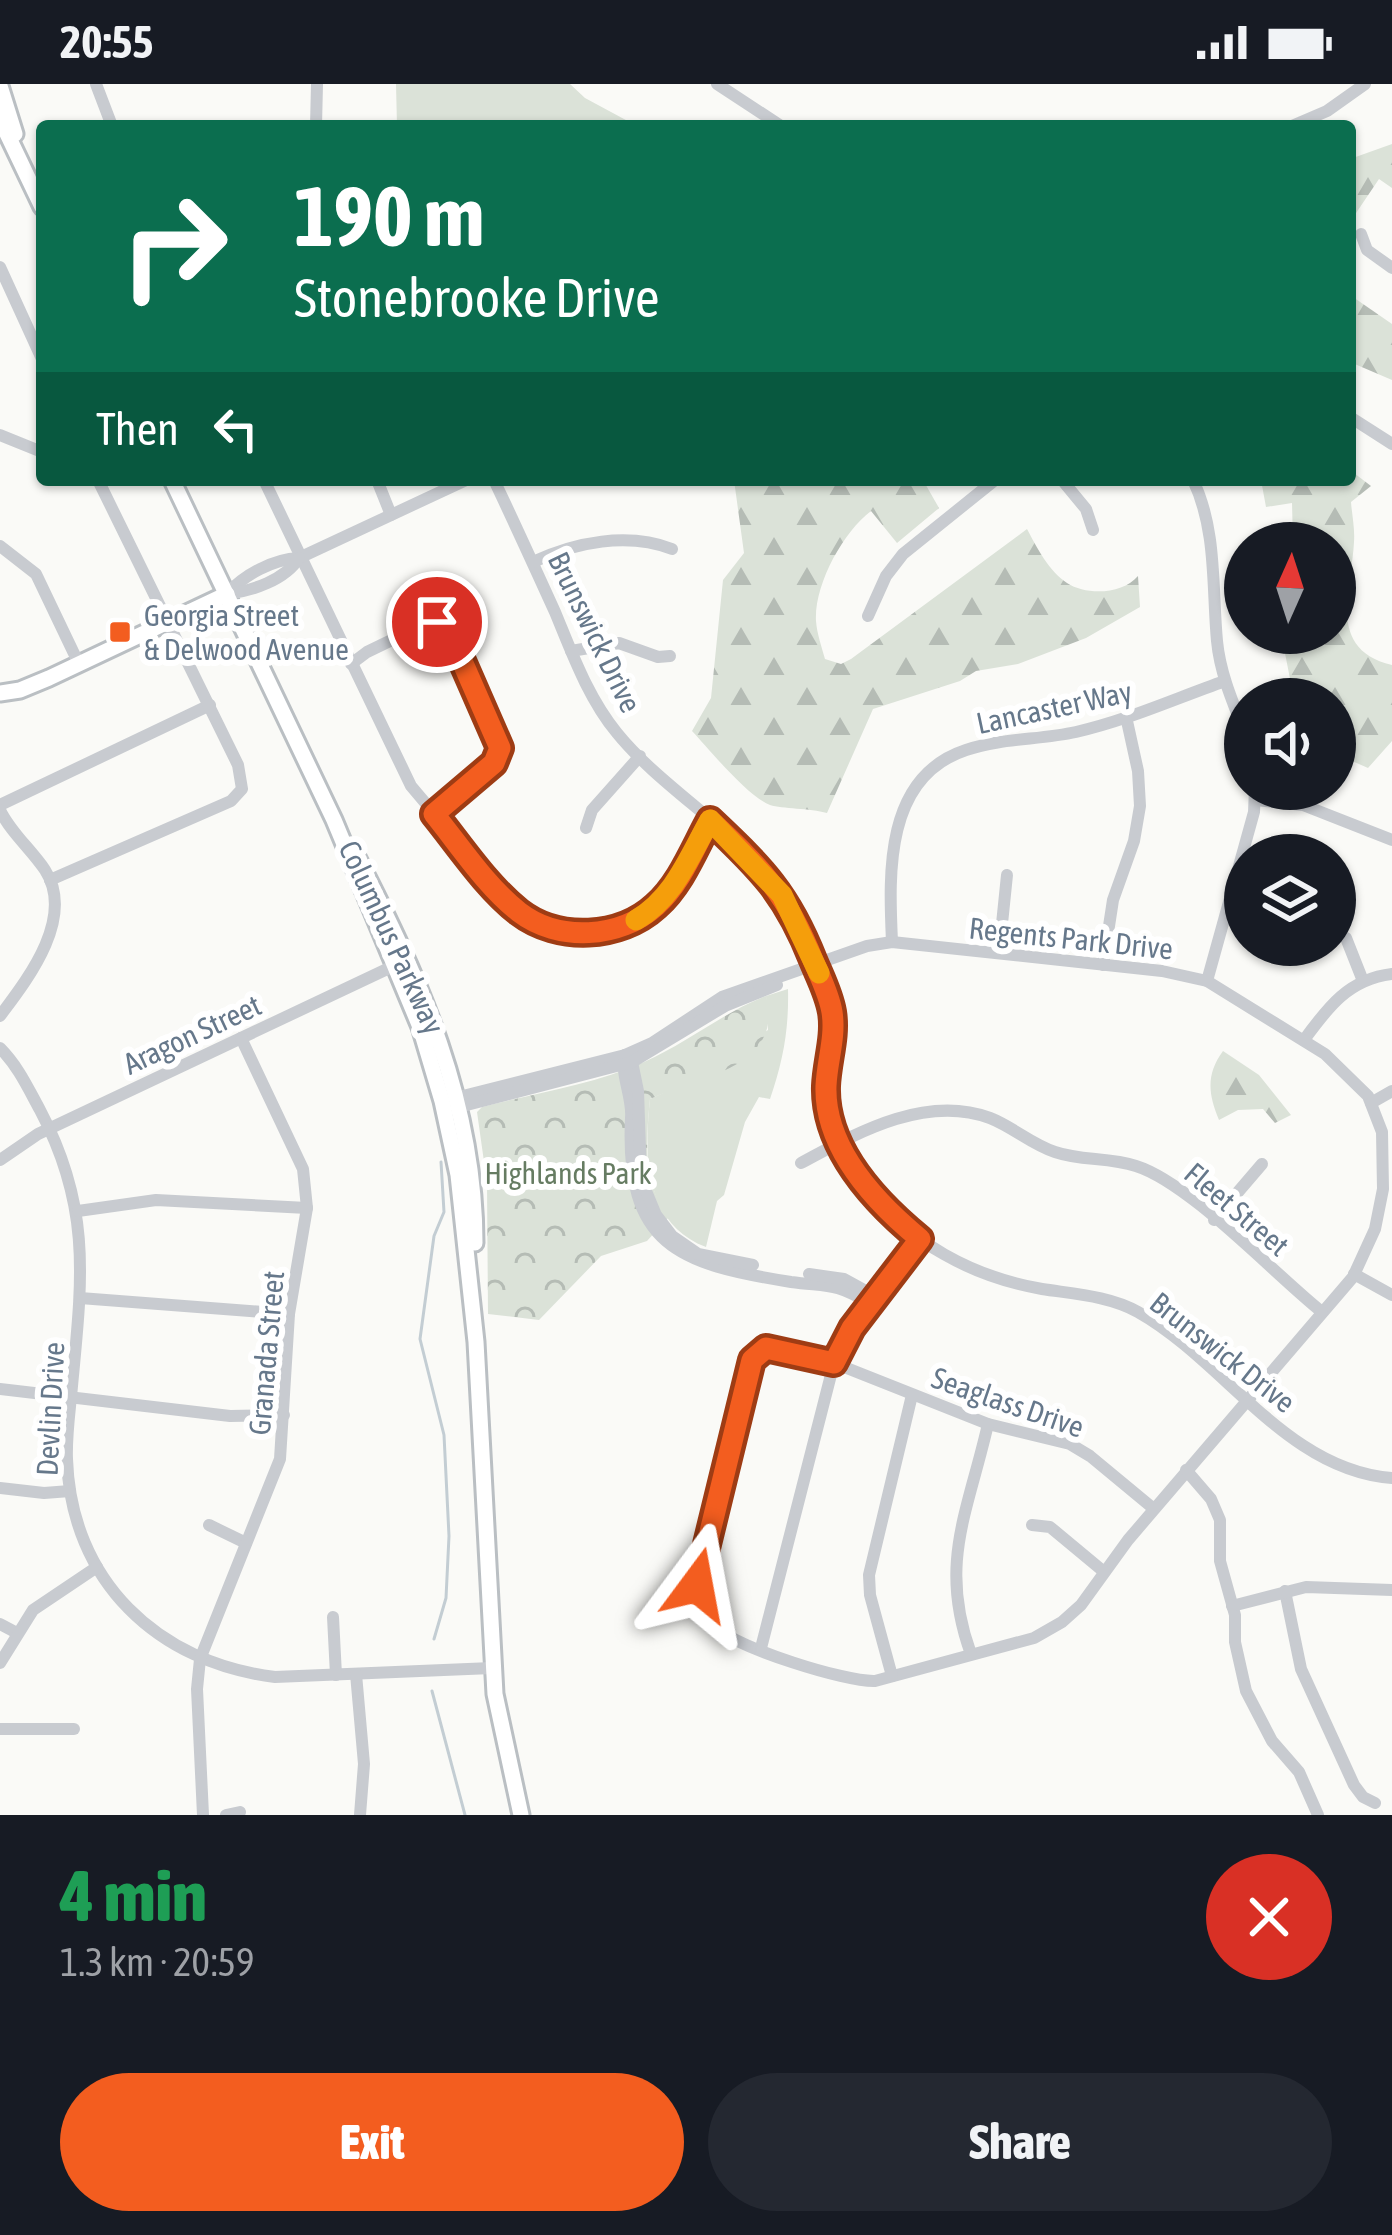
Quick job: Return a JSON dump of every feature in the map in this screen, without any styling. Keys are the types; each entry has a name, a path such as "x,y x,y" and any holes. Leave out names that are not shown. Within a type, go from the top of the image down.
{"main road":[{"path":"0,86 28,177"},
{"path":"0,119 36,194"},
{"name":"Columbus Parkway","path":"175,486 402,962 429,1008 475,1193 476,1342 493,1668 521,1815"},
{"path":"0,693 20,690 227,594"}],"street":[{"path":"316,120 317,84"},
{"path":"717,84 773,120"},
{"path":"1306,120 1365,84"},
{"path":"103,86 111,120"},
{"path":"1361,234 1366,250 1392,268"},
{"path":"0,267 36,346"},
{"path":"1356,421 1392,445"},
{"path":"0,435 36,450"},
{"path":"50,880 231,802 242,790 238,765 101,486"},
{"path":"267,486 411,786 515,909 544,925 591,933 624,926 658,905 682,873 710,820"},
{"path":"380,486 392,515"},
{"path":"227,594 240,580 285,559 299,559 453,486"},
{"name":"Brunswick Drive","path":"497,486 599,709 640,757 710,820 782,895 831,1007 834,1027 826,1092 840,1142 866,1186 920,1239 966,1267 998,1280 1110,1300 1136,1310 1297,1442 1350,1471 1392,1478"},
{"path":"868,616 886,576 903,554 988,486"},
{"path":"1067,486 1086,509 1093,530"},
{"path":"1195,486 1207,519 1224,678"},
{"path":"533,562 571,546 601,542 653,542 672,549"},
{"path":"0,546 36,574 79,664"},
{"path":"351,664 429,622 448,629 500,748 494,763 434,814"},
{"path":"572,651 619,643 658,657 670,656"},
{"name":"Lancaster Way","path":"892,942 895,830 910,797 934,770 965,750 1127,721 1224,681"},
{"path":"0,1016 46,943 54,909 50,880 0,807 210,705"},
{"path":"1103,964 1112,900 1134,841 1140,806 1127,721"},
{"path":"586,828 592,810 640,757"},
{"path":"1207,981 1252,810"},
{"path":"1313,810 1392,840"},
{"path":"999,952 1007,875"},
{"name":"Regents Park Drive","path":"451,1104 626,1061 722,997 867,946 892,942 1103,964 1207,981 1343,1068 1371,1103"},
{"name":"Aragon Street","path":"0,1160 50,1128 402,962"},
{"path":"1356,962 1364,981"},
{"path":"1304,1040 1338,998 1364,981 1392,974"},
{"name":"Granada Street","path":"203,1815 196,1689 200,1659 280,1459 289,1314 307,1208 303,1169 241,1038"},
{"name":"Devlin Drive","path":"0,1048 20,1073 50,1128 78,1211 80,1298 66,1454 70,1490 97,1567 122,1602 148,1627 200,1659 251,1674 493,1668"},
{"path":"626,1061 640,1105 640,1179 671,1236 698,1254 797,1274 829,1275 872,1299"},
{"path":"920,1239 872,1299 834,1363 761,1648 842,1679 875,1681 1050,1631 1082,1605 1128,1540 1354,1274 1388,1190 1382,1132 1371,1103 1392,1091"},
{"name":"Fleet Street","path":"801,1163 914,1113 972,1113 1050,1151 1152,1172 1181,1190 1322,1312"},
{"path":"1214,1220 1262,1164"},
{"path":"78,1211 156,1200 307,1208"},
{"path":"1354,1274 1392,1295"},
{"path":"80,1298 289,1314"},
{"name":"Seaglass Drive","path":"761,1648 732,1638 713,1624 701,1605 697,1585 752,1360 766,1348 834,1363 988,1424 1070,1444 1154,1509"},
{"path":"0,1389 230,1416 284,1415"},
{"path":"892,1676 869,1575 912,1396"},
{"path":"971,1654 955,1600 954,1561 988,1424"},
{"path":"1186,1470 1216,1508 1222,1532 1220,1561 1246,1691 1272,1741 1299,1772 1318,1815"},
{"path":"0,1488 44,1493 70,1490"},
{"path":"209,1525 246,1544"},
{"path":"1032,1525 1050,1527 1103,1571"},
{"path":"0,1663 33,1610 97,1567"},
{"path":"1232,1606 1279,1592 1328,1586 1392,1590"},
{"path":"1279,1592 1301,1669 1354,1784 1363,1797 1375,1803"},
{"path":"333,1617 336,1675"},
{"path":"0,1624 16,1633"},
{"path":"356,1674 365,1782 360,1815"},
{"path":"0,1729 74,1729"}],"green space":[{"path":"396,84 570,84 585,98 626,120 397,120"},
{"path":"1392,144 1392,188 1379,179 1356,213 1356,157"},
{"path":"1356,299 1392,324 1392,380 1356,365"},
{"path":"1356,475 1371,486 1351,502 1353,522 1292,522 1292,503 1266,507 1262,486 1356,486"},
{"path":"735,486 926,486 939,508 897,543 871,511 832,560 820,592 817,626 825,659 841,664 1027,529 1049,566 1075,587 1114,590 1138,576 1140,607 1086,638 1018,664 976,671 960,681 873,709 827,813 761,800 692,731 711,698 723,580 744,553"},
{"path":"1356,642 1371,657 1392,665 1392,741 1368,768 1356,763 1356,678 1290,678 1285,654 1356,654"},
{"path":"788,989 786,1032 775,1085 770,1099 759,1097 745,1122 706,1247 670,1222 659,1204 649,1164 650,1099 683,1084 768,1030 766,996"},
{"name":"Highlands Park","path":"766,996 768,1020 763,1039 750,1054 713,1076 650,1099 650,1175 669,1217 647,1241 601,1256 539,1320 488,1314 487,1183 477,1112 625,1070"},
{"path":"1223,1051 1259,1075 1291,1115 1275,1123 1263,1109 1238,1110 1219,1120 1210,1084"}],"waterway":[{"path":"434,1639 446,1598 449,1536 444,1435 420,1339 434,1236 444,1212 441,1162"},
{"path":"432,1691 465,1815"}],"slow traffic":[{"path":"636,920 674,887 710,820 770,878 794,913 819,973"}],"place":[{"name":"Georgia Street & Delwood Avenue","path":"120,632"}],"route":[{"path":"437,622 448,629 500,748 494,763 434,814 515,909 544,925 591,933 624,926 658,905 674,887 710,820 770,878 794,913 831,1007 834,1027 826,1092 840,1142 866,1186 920,1239 868,1303 834,1363 772,1348 759,1350 752,1360 697,1585"}]}
